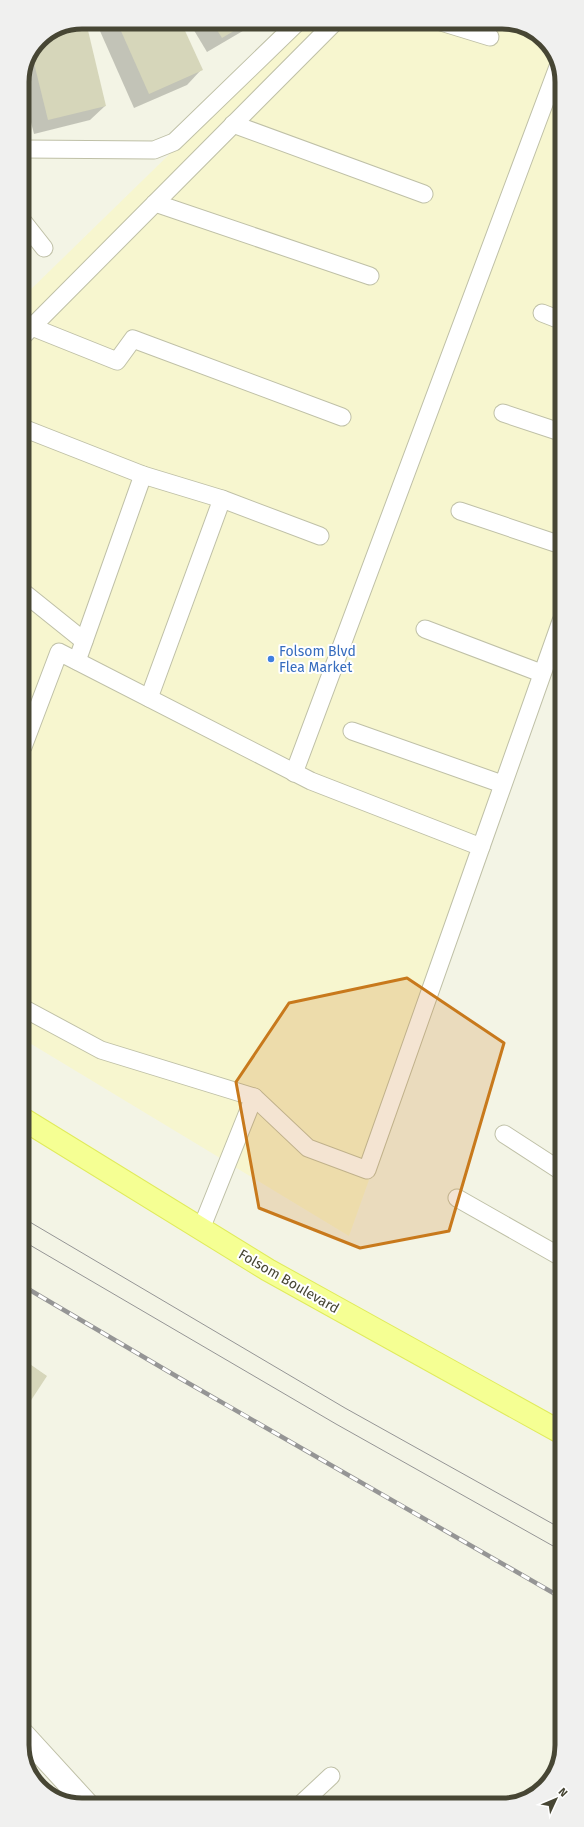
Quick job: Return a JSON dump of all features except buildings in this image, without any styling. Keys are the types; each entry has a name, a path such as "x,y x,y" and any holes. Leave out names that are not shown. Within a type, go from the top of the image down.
{"main road":[{"name":"Folsom Boulevard","path":"29,1123 268,1270 555,1429"}],"street":[{"path":"29,1740 82,1798"}],"lane":[{"path":"29,149 154,150 174,142 291,29"},
{"path":"29,330 328,29"},
{"path":"463,29 490,37"},
{"path":"294,773 555,75"},
{"path":"233,124 424,194"},
{"path":"155,203 370,276"},
{"path":"29,229 44,248"},
{"path":"542,312 555,318"},
{"path":"29,333 117,361 133,339 342,417"},
{"path":"503,413 555,430"},
{"path":"29,431 143,475 222,499 320,536"},
{"path":"77,661 143,475"},
{"path":"149,698 222,499"},
{"path":"460,511 555,543"},
{"path":"29,597 84,641"},
{"path":"425,629 541,673"},
{"path":"29,1011 101,1050 254,1097 308,1148 367,1170 555,637"},
{"path":"29,732 60,652 311,782 482,847"},
{"path":"352,731 502,784"},
{"path":"201,1229 254,1097"},
{"path":"504,1134 555,1167"},
{"path":"457,1198 555,1254"},
{"path":"308,1798 332,1776"}],"highlighted area":[{"path":"407,978 504,1043 483,1120 449,1231 360,1248 259,1208 236,1082 289,1003"}],"shaded area":[{"path":"298,29 506,29 529,36 540,44 551,61 555,75 555,658 349,1236 29,1043 29,291"}],"tram line":[{"path":"29,1222 345,1408 555,1525"},
{"path":"29,1245 336,1424 555,1547"}],"railway":[{"path":"29,1290 176,1376 555,1594"}],"place":[{"name":"Folsom Blvd Flea Market","path":"271,659"}]}
